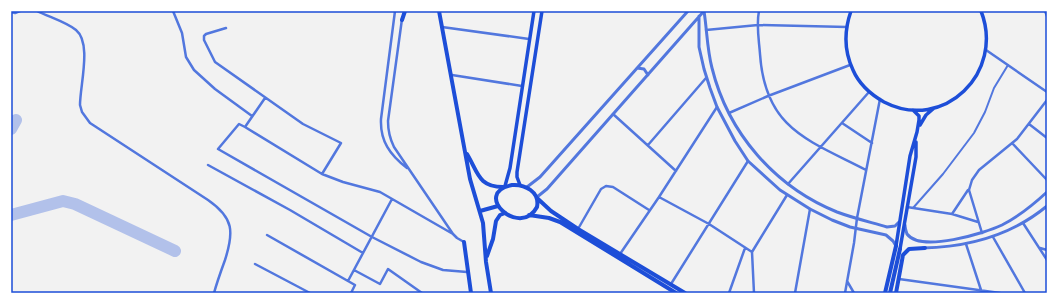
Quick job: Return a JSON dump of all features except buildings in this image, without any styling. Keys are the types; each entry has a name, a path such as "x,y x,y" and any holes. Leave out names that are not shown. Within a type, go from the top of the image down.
{"main road":[{"path":"402,20 404,11"},
{"path":"439,11 472,186 484,229 491,293"},
{"path":"534,11 510,168 504,187 497,195 496,200 498,206 505,213 516,217 529,215 549,218 560,222 676,293"},
{"path":"520,185 517,178 517,170 542,11"},
{"path":"851,11 847,26 846,46 850,65 858,79 869,92 890,105 916,112 919,116 918,132"},
{"path":"890,293 897,249 899,222 910,156 916,137 926,115 933,109 957,97 969,86 978,73 986,50 987,32 982,11"},
{"path":"909,109 926,109 940,106"},
{"path":"885,293 905,224 916,157 916,137"},
{"path":"466,151 479,178 493,186 504,187 520,185 527,187 554,213 685,293"},
{"path":"529,215 536,209 537,198"},
{"path":"480,211 498,206"},
{"path":"486,258 493,239 496,221 500,215 505,213"},
{"path":"464,242 471,293"},
{"path":"896,293 906,251 909,249 925,248"}],"street":[{"path":"11,12 15,13 20,11"},
{"path":"37,11 75,30 83,40 84,52 80,105 82,112 90,123 208,200 218,207 224,214 229,222 231,240 214,293"},
{"path":"173,11 182,33 186,57 194,70 215,89 252,116"},
{"path":"395,11 382,119 382,131 385,143 391,154 410,170"},
{"path":"527,187 538,180 688,11"},
{"path":"537,198 547,189 704,11"},
{"path":"704,11 712,69 721,97 743,136 764,163 788,184 815,202 838,212 886,228 895,226 899,222"},
{"path":"759,11 758,25 761,70 768,96 775,110 785,122 804,138 866,170"},
{"path":"1045,11 1047,16"},
{"path":"699,16 698,38 706,78 717,107 735,141 748,161 787,195 810,209 832,220 856,228 886,235 893,241 897,249 939,248 966,244 993,237 1023,223 1047,206"},
{"path":"402,20 388,129 392,143 453,234 464,242"},
{"path":"706,30 758,25 847,26"},
{"path":"442,27 529,39"},
{"path":"226,28 204,36 204,40 215,62 303,124 341,143 322,174"},
{"path":"986,50 1047,92"},
{"path":"913,208 974,133 985,112 994,88 1008,64"},
{"path":"729,113 768,96 850,65"},
{"path":"637,68 644,70 648,75"},
{"path":"452,75 522,86"},
{"path":"648,145 706,78"},
{"path":"788,184 869,92"},
{"path":"245,127 265,98"},
{"path":"845,293 857,218 880,99"},
{"path":"952,214 968,190 976,173 1012,143 1047,100"},
{"path":"620,254 717,107"},
{"path":"613,114 676,171"},
{"path":"842,122 872,143"},
{"path":"453,234 380,192 343,182 322,174 239,124 218,149 372,237 428,265 451,271 467,272"},
{"path":"1029,124 1047,138"},
{"path":"735,141 743,136"},
{"path":"1012,143 1047,180"},
{"path":"671,284 748,161"},
{"path":"208,165 290,210 363,253"},
{"path":"578,228 601,189 606,186 613,187 649,210"},
{"path":"968,190 982,233"},
{"path":"905,224 908,234 923,241 938,242 953,240 982,233 1002,225 1037,201 1047,192"},
{"path":"754,293 752,252 787,195"},
{"path":"659,197 709,224 752,252"},
{"path":"348,282 392,198"},
{"path":"907,207 952,214 978,222"},
{"path":"795,293 810,209"},
{"path":"1023,223 1047,260"},
{"path":"1002,225 1006,232"},
{"path":"267,235 355,285 351,293"},
{"path":"993,237 1025,293"},
{"path":"966,244 981,291"},
{"path":"729,293 745,248"},
{"path":"1039,248 1047,250"},
{"path":"255,264 310,293"},
{"path":"354,270 380,284 388,269 422,293"},
{"path":"899,279 1000,293"},
{"path":"847,280 854,293"}],"taxiway":[{"path":"11,129 16,120"},
{"path":"11,215 63,201 75,204 175,251"}]}
